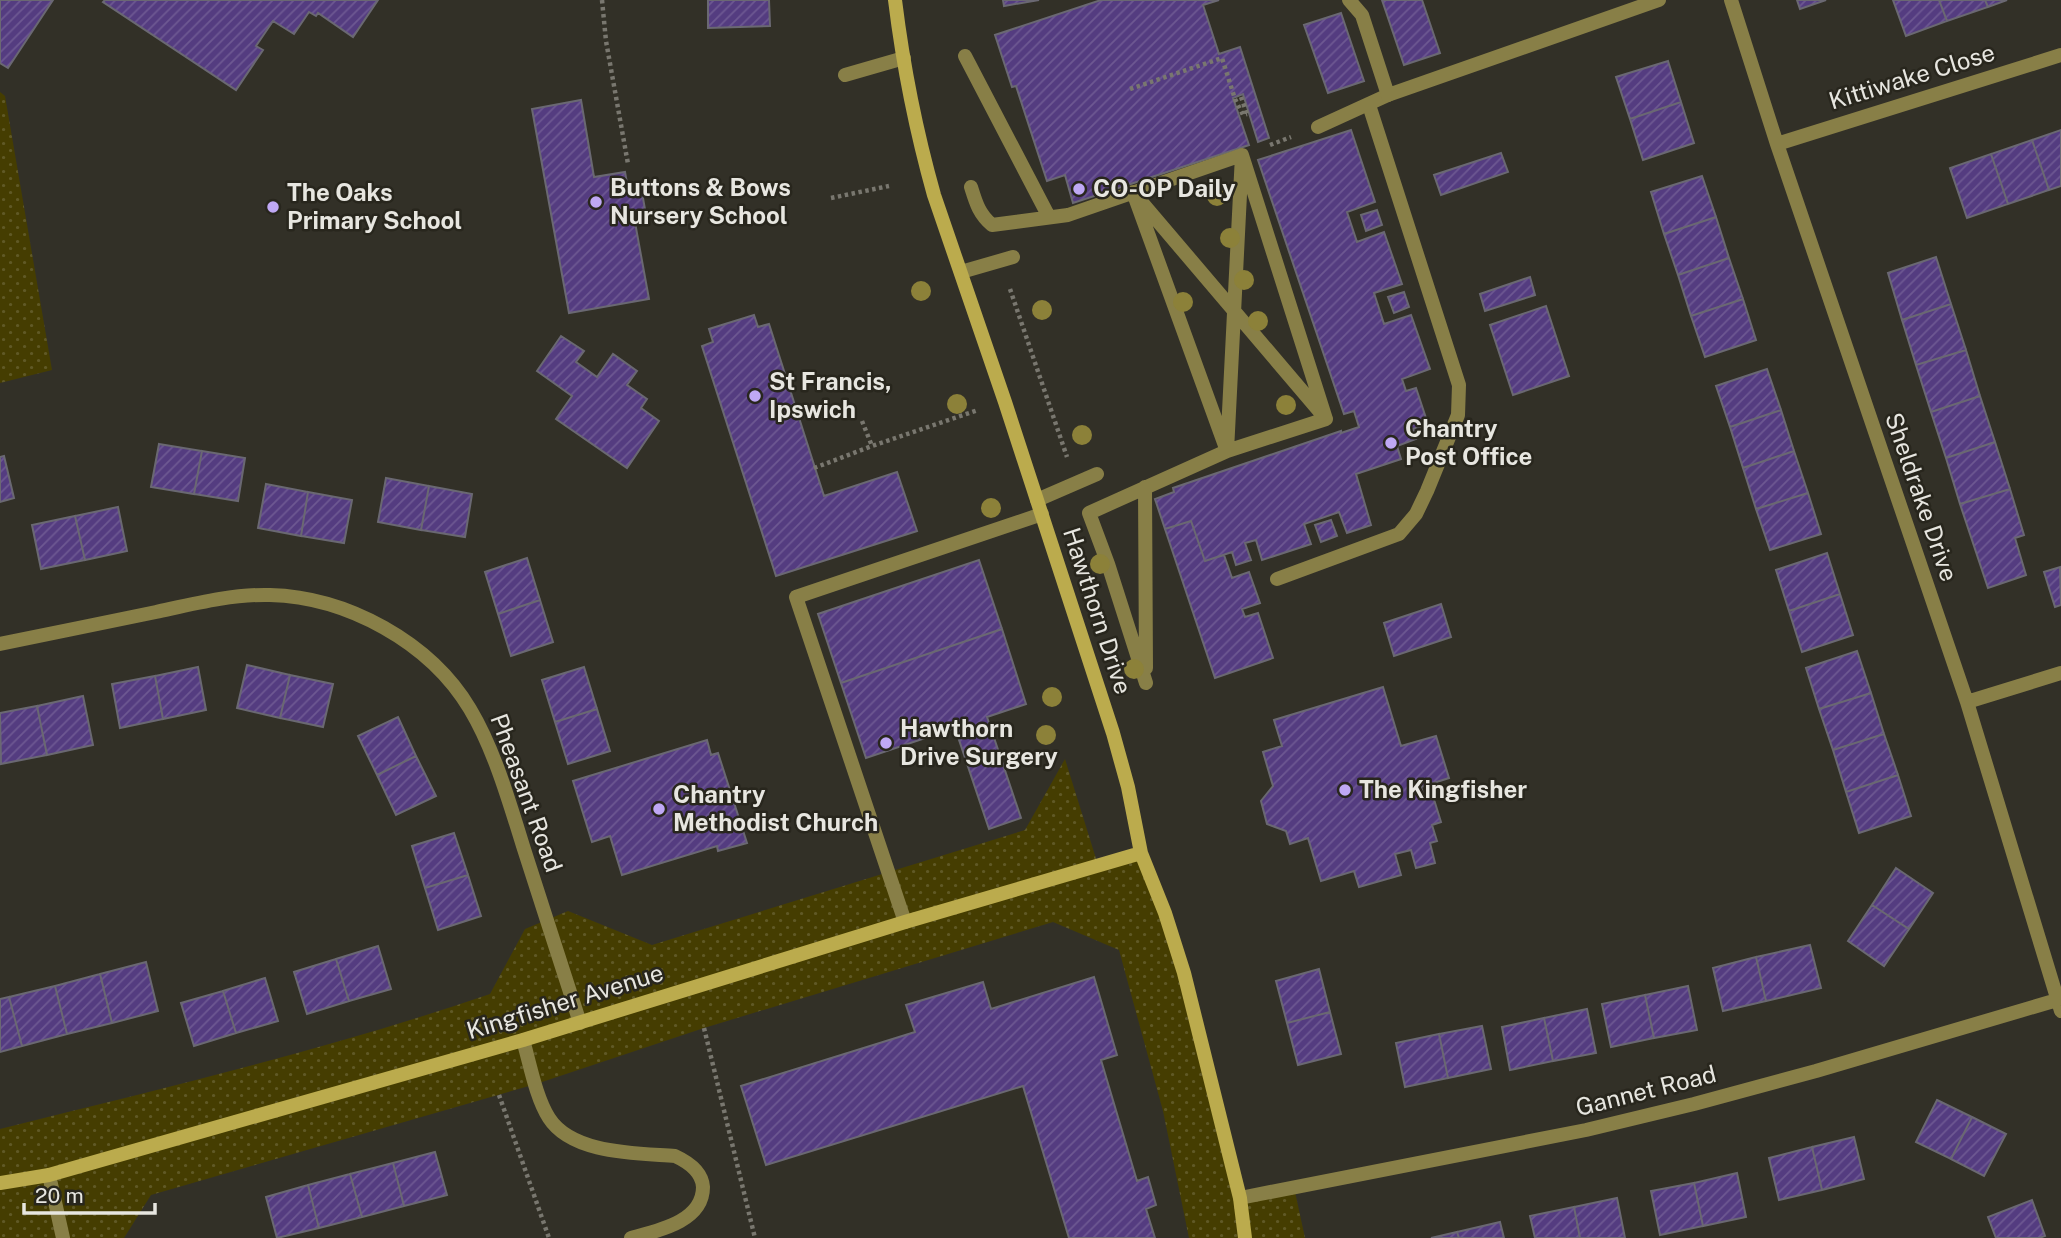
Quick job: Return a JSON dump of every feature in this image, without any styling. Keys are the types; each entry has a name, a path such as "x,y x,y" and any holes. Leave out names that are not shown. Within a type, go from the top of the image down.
{"street":[{"name":"Hawthorn Drive","path":"895,0 904,58 929,176 1113,733 1128,787 1141,853 1165,913 1184,973 1240,1198 1245,1238"},
{"path":"1349,0 1362,15 1388,95"},
{"path":"1318,127 1388,95 1659,0"},
{"name":"Sheldrake Drive","path":"1731,0 1777,144 1967,702 2059,1006"},
{"name":"Kittiwake Close","path":"1777,144 2061,55"},
{"path":"965,56 1049,217"},
{"path":"845,75 904,58"},
{"path":"1277,579 1399,534 1416,514 1458,415 1459,385 1369,105"},
{"path":"971,187 977,207 992,225 1068,215 1242,155"},
{"path":"1227,451 1242,155"},
{"path":"1242,155 1326,419"},
{"path":"1133,192 1326,419"},
{"path":"1133,192 1227,451"},
{"path":"961,272 1013,257"},
{"path":"1145,487 1146,683 1089,513 1145,487 1227,451 1326,419"},
{"path":"905,922 796,597 1040,507 1097,474"},
{"name":"Pheasant Road","path":"0,644 220,599 272,595 324,603 388,630 432,664 451,684 469,708 483,734 509,801 580,1023"},
{"path":"1967,702 2061,673"},
{"name":"Kingfisher Avenue","path":"0,1183 49,1175 523,1041 905,922 1141,853"},
{"name":"Gannet Road","path":"1240,1198 1586,1130 2059,1006"},
{"path":"523,1041 548,1117 567,1136 595,1146 675,1156 698,1172 703,1190 696,1210 674,1224 631,1238"},
{"path":"49,1175 63,1238"}],"path":[{"path":"602,0 606,41 628,164"},
{"path":"1130,89 1222,58 1243,115 1247,114 1241,97"},
{"path":"831,198 889,186"},
{"path":"1007,280 1068,461"},
{"path":"814,468 1005,402"},
{"path":"862,421 872,446"},
{"path":"704,1028 755,1238"},
{"path":"499,1095 548,1238"}],"shaded area":[{"path":"0,92 5,96 52,370 0,383"},
{"path":"1065,759 1098,865 1141,853 1165,913 1240,1198 1294,1187 1305,1238 1189,1238 1163,1111 1119,950 1053,922 704,1028 536,1084 151,1195 124,1238 0,1238 0,1129 308,1050 490,994 525,929 568,911 652,945 1025,830"}],"building":[{"path":"0,0 53,0 8,68 0,63"},
{"path":"378,0 353,37 318,13 316,16 309,12 294,34 273,21 256,46 263,50 236,90 103,2"},
{"path":"708,0 769,0 770,26 708,28"},
{"path":"1003,0 1039,0 1004,6"},
{"path":"1101,0 1219,0 1203,5 1219,54 1240,47 1269,138 1258,142 1243,94 1233,98 1249,145 1073,203 1065,175 1047,181 1016,86 1012,87 995,35"},
{"path":"1382,0 1422,0 1440,53 1404,65"},
{"path":"1797,0 1826,0 1800,9"},
{"path":"1893,0 1939,0 1947,21 1906,36"},
{"path":"1939,0 1985,0 1988,7 1947,21"},
{"path":"1985,0 2007,0 1988,7"},
{"path":"1341,13 1364,81 1328,93 1304,25"},
{"path":"1668,61 1681,102 1630,119 1616,77"},
{"name":"Buttons & Bows Nursery School","path":"581,100 594,177 625,172 628,189 641,187 646,215 634,217 649,299 569,313 532,109"},
{"path":"1681,102 1694,143 1643,160 1630,119"},
{"path":"1351,130 1375,202 1347,212 1357,242 1384,232 1402,284 1374,293 1384,324 1411,315 1430,369 1402,379 1406,391 1416,388 1428,424 1413,429 1416,439 1397,446 1401,459 1356,474 1371,525 1347,533 1339,512 1304,524 1311,544 1262,560 1256,540 1245,543 1251,560 1236,565 1232,552 1205,561 1191,521 1165,529 1155,499 1174,492 1173,488 1359,427 1354,411 1344,414 1258,160"},
{"path":"2061,130 2061,186 2049,190 2032,140"},
{"path":"2032,140 2049,190 2008,204 1991,154"},
{"path":"1501,153 1508,172 1441,195 1434,175"},
{"path":"1991,154 2008,204 1967,218 1950,168"},
{"path":"1702,176 1716,217 1664,234 1651,192"},
{"path":"1377,210 1382,225 1366,231 1361,215"},
{"path":"1716,217 1729,258 1678,275 1664,234"},
{"path":"1936,257 1951,304 1902,320 1888,273"},
{"path":"1729,258 1743,299 1691,316 1678,275"},
{"path":"1530,277 1535,295 1485,311 1480,294"},
{"path":"1404,292 1409,307 1394,313 1388,297"},
{"path":"1743,299 1756,340 1705,357 1691,316"},
{"path":"1951,304 1966,350 1916,365 1902,320"},
{"path":"1546,306 1569,376 1513,395 1490,325"},
{"name":"St Francis, Ipswich","path":"754,315 758,327 769,324 824,496 897,472 917,531 776,576 702,346 713,342 709,329"},
{"path":"561,336 584,351 576,362 597,377 613,354 637,371 627,385 647,399 641,408 659,421 627,468 556,419 572,396 537,371"},
{"path":"1966,350 1980,396 1931,412 1916,365"},
{"path":"1767,369 1781,410 1730,427 1716,386"},
{"path":"1980,396 1995,442 1946,458 1931,412"},
{"path":"1781,410 1794,451 1743,468 1730,427"},
{"path":"1995,442 2010,489 1960,504 1946,458"},
{"path":"159,444 202,451 194,494 151,487"},
{"path":"202,451 245,458 238,501 194,494"},
{"path":"1794,451 1808,493 1756,509 1743,468"},
{"path":"4,456 14,498 0,502 0,457"},
{"path":"386,478 429,486 421,530 378,522"},
{"path":"266,484 308,492 301,536 258,528"},
{"path":"429,486 472,494 465,537 421,530"},
{"path":"2010,489 2024,535 2015,538 2026,575 1988,588 1960,504"},
{"path":"308,492 352,500 344,543 301,536"},
{"path":"1808,493 1821,534 1770,550 1756,509"},
{"path":"118,507 127,551 85,560 75,516"},
{"path":"75,516 85,560 41,569 32,525"},
{"path":"1331,520 1337,536 1321,542 1315,525"},
{"path":"1191,521 1205,561 1224,555 1232,578 1249,572 1260,603 1242,609 1245,617 1258,613 1273,658 1215,678 1165,529"},
{"path":"1827,553 1840,594 1789,611 1776,570"},
{"path":"527,558 540,600 498,614 485,572"},
{"path":"979,560 1002,629 841,683 818,614"},
{"path":"2060,567 2061,605 2055,607 2044,572"},
{"path":"1840,594 1853,635 1802,652 1789,611"},
{"path":"540,600 553,642 511,656 498,614"},
{"path":"1441,604 1451,637 1394,656 1384,623"},
{"name":"Hawthorn Drive Surgery","path":"1002,629 1026,704 987,717 1021,818 989,829 955,728 866,758 841,683"},
{"path":"1857,651 1871,693 1819,709 1806,668"},
{"path":"247,665 290,675 280,718 237,708"},
{"path":"198,667 206,710 163,719 155,676"},
{"path":"584,667 597,709 555,722 542,680"},
{"path":"290,675 333,684 323,727 280,718"},
{"path":"155,676 163,719 120,728 112,684"},
{"name":"The Kingfisher","path":"1383,687 1401,746 1436,736 1449,778 1421,787 1424,796 1432,793 1441,822 1432,825 1437,841 1430,843 1435,863 1416,868 1411,850 1395,854 1401,875 1359,887 1354,871 1321,881 1308,838 1290,844 1286,831 1267,824 1261,801 1273,786 1263,752 1282,746 1274,720"},
{"path":"1871,693 1884,734 1833,750 1819,709"},
{"path":"83,696 93,745 47,755 37,706"},
{"path":"37,706 47,755 1,764 0,713"},
{"path":"597,709 610,751 568,764 555,722"},
{"path":"398,717 416,756 377,775 358,736"},
{"path":"1884,734 1898,775 1846,792 1833,750"},
{"name":"Chantry Methodist Church","path":"707,740 711,755 718,753 747,843 718,851 717,846 622,875 610,836 592,842 573,781"},
{"path":"416,756 436,796 396,815 377,775"},
{"path":"1898,775 1911,816 1859,833 1846,792"},
{"path":"454,833 468,875 425,888 412,846"},
{"path":"1896,868 1933,893 1909,929 1872,905"},
{"path":"468,875 481,916 438,930 425,888"},
{"path":"1872,905 1909,929 1884,966 1848,941"},
{"path":"1810,945 1821,988 1766,1001 1756,957"},
{"path":"378,946 391,989 349,1001 336,959"},
{"path":"1756,957 1766,1001 1723,1011 1713,968"},
{"path":"336,959 349,1001 307,1014 294,972"},
{"path":"146,962 158,1011 112,1023 100,974"},
{"path":"1319,969 1330,1012 1287,1023 1276,981"},
{"path":"100,974 112,1023 67,1034 55,986"},
{"path":"1094,977 1117,1055 1101,1060 1137,1181 1148,1177 1156,1205 1146,1209 1155,1238 1069,1238 1023,1086 766,1165 741,1086 915,1032 906,1005 983,982 991,1009"},
{"path":"265,978 278,1021 236,1033 223,991"},
{"path":"55,986 67,1034 22,1046 9,997"},
{"path":"1688,986 1697,1030 1654,1038 1645,995"},
{"path":"223,991 236,1033 194,1046 181,1003"},
{"path":"1645,995 1654,1038 1611,1047 1602,1004"},
{"path":"9,997 22,1046 0,1052 0,999"},
{"path":"1587,1009 1596,1053 1553,1061 1544,1018"},
{"path":"1330,1012 1341,1054 1298,1065 1287,1023"},
{"path":"1544,1018 1553,1061 1510,1070 1502,1027"},
{"path":"1482,1026 1491,1069 1448,1078 1439,1034"},
{"path":"1439,1034 1448,1078 1405,1087 1396,1043"},
{"path":"1937,1100 1972,1117 1951,1159 1916,1142"},
{"path":"1972,1117 2006,1134 1984,1176 1951,1159"},
{"path":"1854,1137 1864,1179 1822,1190 1812,1147"},
{"path":"1812,1147 1822,1190 1779,1200 1769,1158"},
{"path":"435,1152 447,1195 404,1206 393,1163"},
{"path":"393,1163 404,1206 362,1217 350,1174"},
{"path":"1737,1173 1746,1217 1703,1226 1694,1183"},
{"path":"350,1174 362,1217 319,1228 308,1185"},
{"path":"1694,1183 1703,1226 1660,1235 1651,1191"},
{"path":"308,1185 319,1228 277,1238 266,1197"},
{"path":"1617,1198 1625,1238 1580,1238 1574,1207"},
{"path":"2032,1200 2045,1236 1996,1238 1988,1217"},
{"path":"1574,1207 1580,1238 1535,1238 1530,1216"},
{"path":"1500,1222 1504,1238 1459,1238 1457,1232"},
{"path":"1457,1232 1459,1238 1431,1238"}],"place":[{"name":"CO-OP Daily","path":"1079,189"},
{"name":"Buttons & Bows Nursery School","path":"596,202"},
{"name":"The Oaks Primary School","path":"273,207"},
{"name":"St Francis, Ipswich","path":"755,396"},
{"name":"Chantry Post Office","path":"1391,443"},
{"name":"Hawthorn Drive Surgery","path":"886,743"},
{"name":"The Kingfisher","path":"1345,790"},
{"name":"Chantry Methodist Church","path":"659,809"}]}
